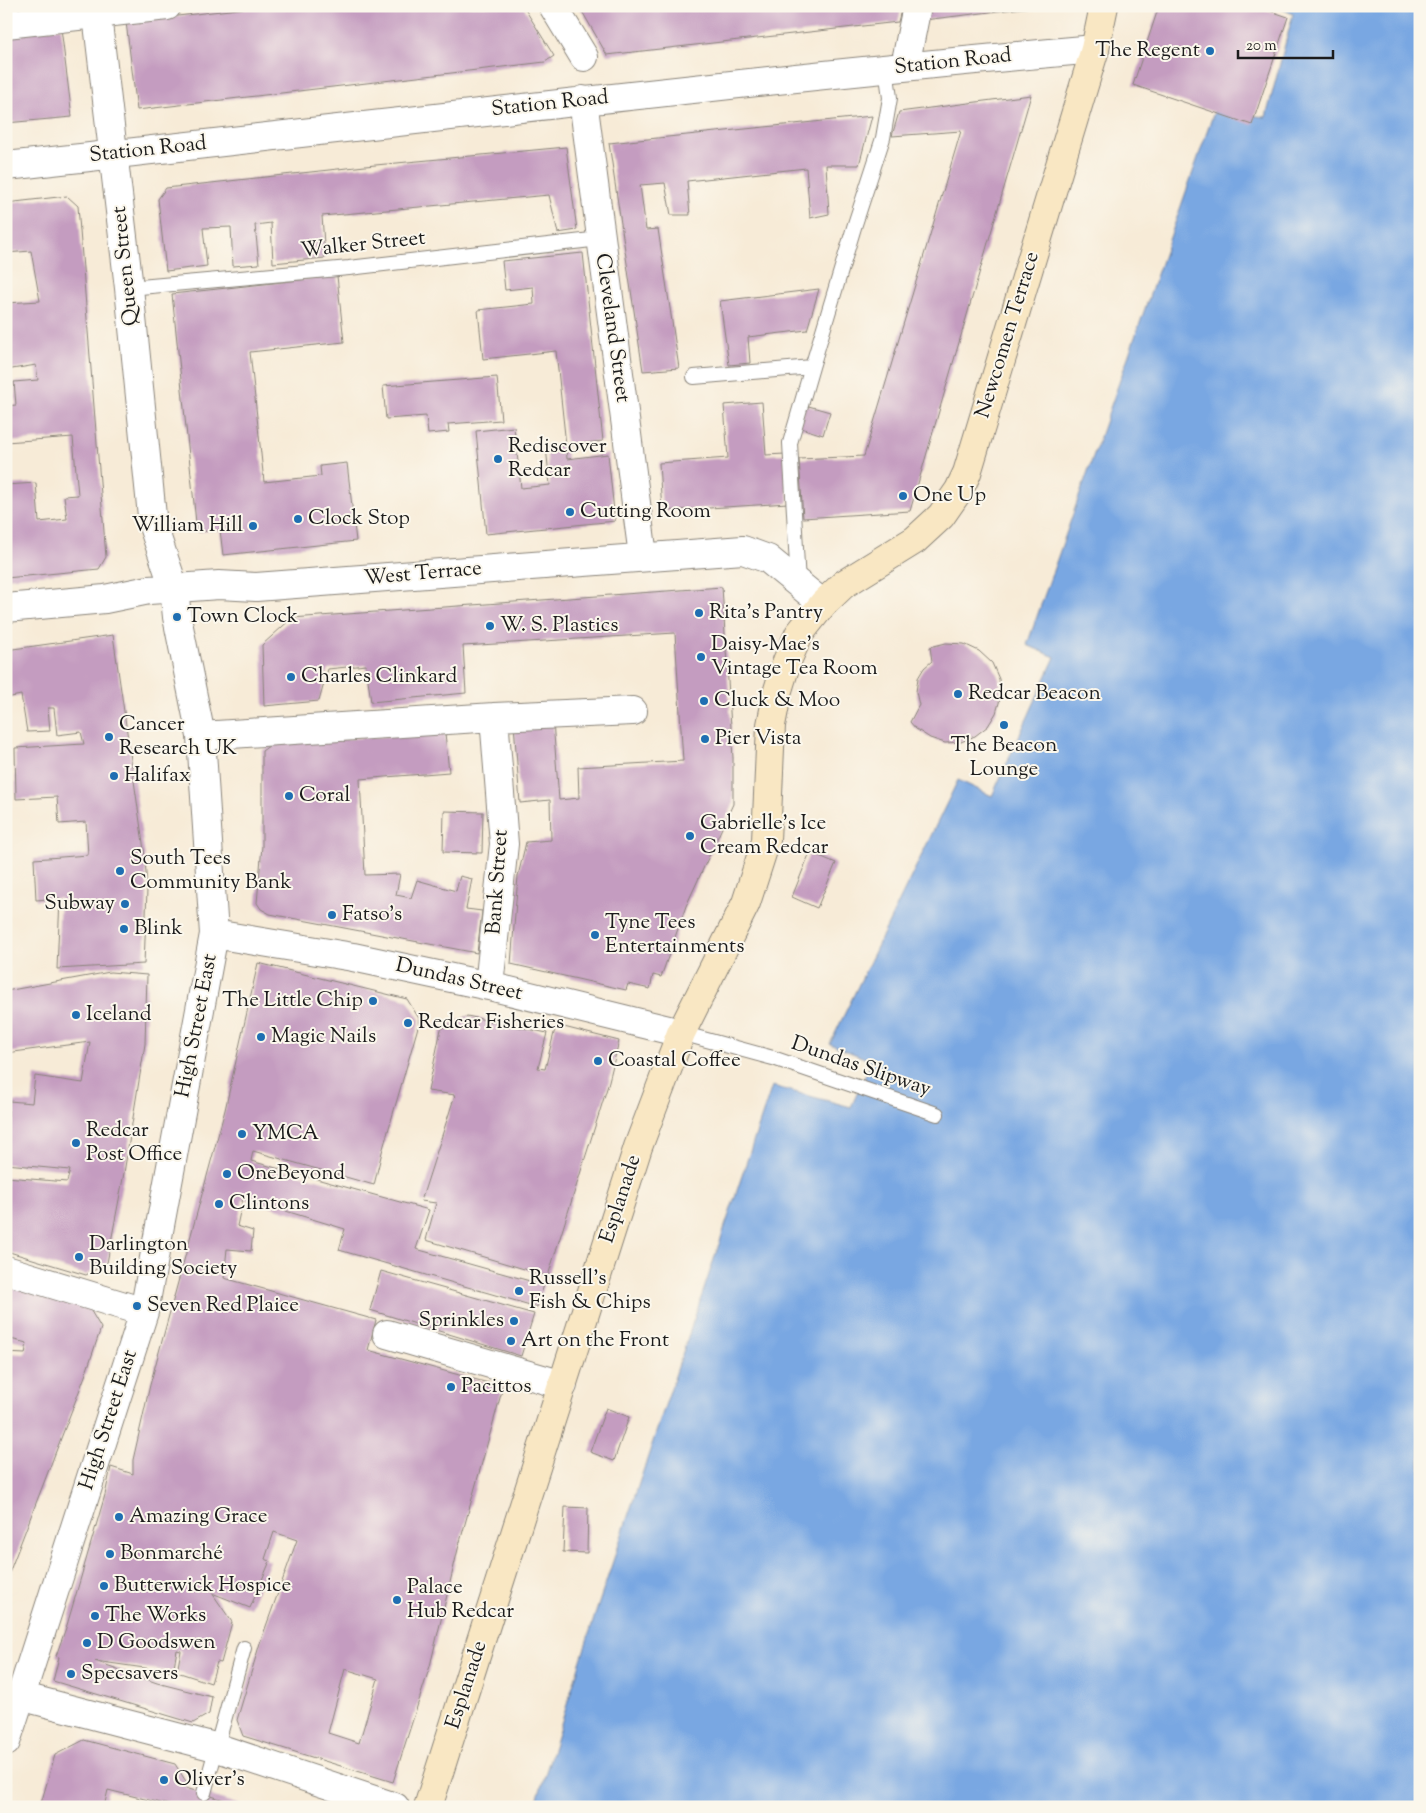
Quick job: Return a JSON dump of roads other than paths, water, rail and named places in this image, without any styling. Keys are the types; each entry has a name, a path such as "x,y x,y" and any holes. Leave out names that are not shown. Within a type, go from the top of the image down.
{"street":[{"path":"6,24 98,11 167,6"},
{"path":"553,6 584,57"},
{"path":"896,67 917,6"},
{"name":"Newcomen Terrace","path":"823,604 844,584 915,540 941,516 959,490 967,473 1095,49 1104,6"},
{"name":"Queen Street","path":"98,11 153,526 174,588"},
{"name":"Station Road","path":"6,166 583,100 896,67 1095,49"},
{"name":"Cleveland Street","path":"583,100 643,556"},
{"name":"West Terrace","path":"6,608 105,600 149,590 174,588 218,585 256,587 643,556 743,550 768,560 823,604"},
{"name":"High Street East","path":"6,1742 144,1312 214,934 201,736 177,617 174,588"},
{"name":"Esplanade","path":"428,1807 638,1148 681,1033 746,903 766,841 771,724 778,690 787,661 799,634 823,604"},
{"path":"201,736 271,733 494,717 633,711"},
{"name":"Bank Street","path":"489,986 504,844 494,717"},
{"name":"Dundas Street","path":"214,934 353,957 489,986 681,1033"},
{"path":"6,1270 144,1312"},
{"path":"387,1334 563,1385"},
{"path":"20,1696 216,1747 395,1807"}],"lane":[{"path":"798,583 790,443 854,224 883,138 896,67"},
{"name":"Walker Street","path":"129,288 359,266 600,239"},
{"path":"694,377 812,367"},
{"name":"Dundas Slipway","path":"681,1033 773,1058 937,1114"},
{"path":"204,1793 244,1648"}],"water":[{"path":"1276,6 1420,6 1420,1807 535,1807 595,1615 772,1086 851,1107 872,1061 830,1044 958,780 992,796 1055,657 1027,645 1214,112 1266,117 1293,14"}],"place":[{"name":"The Regent","path":"1210,51"},
{"name":"Rediscover Redcar","path":"498,459"},
{"name":"One Up","path":"903,496"},
{"name":"Cutting Room","path":"570,512"},
{"name":"Clock Stop","path":"298,519"},
{"name":"William Hill","path":"253,526"},
{"name":"Rita's Pantry","path":"699,613"},
{"name":"Town Clock","path":"177,617"},
{"name":"W. S. Plastics","path":"490,626"},
{"name":"Daisy-Mae's Vintage Tea Room","path":"701,657"},
{"name":"Charles Clinkard","path":"291,677"},
{"name":"Redcar Beacon","path":"958,694"},
{"name":"Cluck & Moo","path":"704,701"},
{"name":"The Beacon Lounge","path":"1004,725"},
{"name":"Cancer Research UK","path":"109,737"},
{"name":"Pier Vista","path":"705,739"},
{"name":"Halifax","path":"114,776"},
{"name":"Coral","path":"289,796"},
{"name":"Gabrielle's Ice Cream Redcar","path":"690,836"},
{"name":"South Tees Community Bank","path":"120,871"},
{"name":"Subway","path":"125,904"},
{"name":"Fatso's","path":"332,915"},
{"name":"Blink","path":"124,929"},
{"name":"Tyne Tees Entertainments","path":"595,935"},
{"name":"The Little Chip","path":"373,1001"},
{"name":"Iceland","path":"76,1015"},
{"name":"Redcar Fisheries","path":"408,1023"},
{"name":"Magic Nails","path":"261,1037"},
{"name":"Coastal Coffee","path":"598,1061"},
{"name":"YMCA","path":"242,1134"},
{"name":"Redcar Post Office","path":"76,1143"},
{"name":"OneBeyond","path":"227,1174"},
{"name":"Clintons","path":"219,1204"},
{"name":"Darlington Building Society","path":"79,1257"},
{"name":"Russell's Fish & Chips","path":"519,1291"},
{"name":"Seven Red Plaice","path":"137,1306"},
{"name":"Sprinkles","path":"514,1321"},
{"name":"Art on the Front","path":"511,1341"},
{"name":"Pacittos","path":"451,1387"},
{"name":"Amazing Grace","path":"119,1517"},
{"name":"Bonmarché","path":"110,1554"},
{"name":"Butterwick Hospice","path":"104,1586"},
{"name":"Palace Hub Redcar","path":"397,1600"},
{"name":"The Works","path":"95,1616"},
{"name":"D Goodswen","path":"87,1643"},
{"name":"Specsavers","path":"71,1674"},
{"name":"Oliver’s","path":"164,1780"}]}
